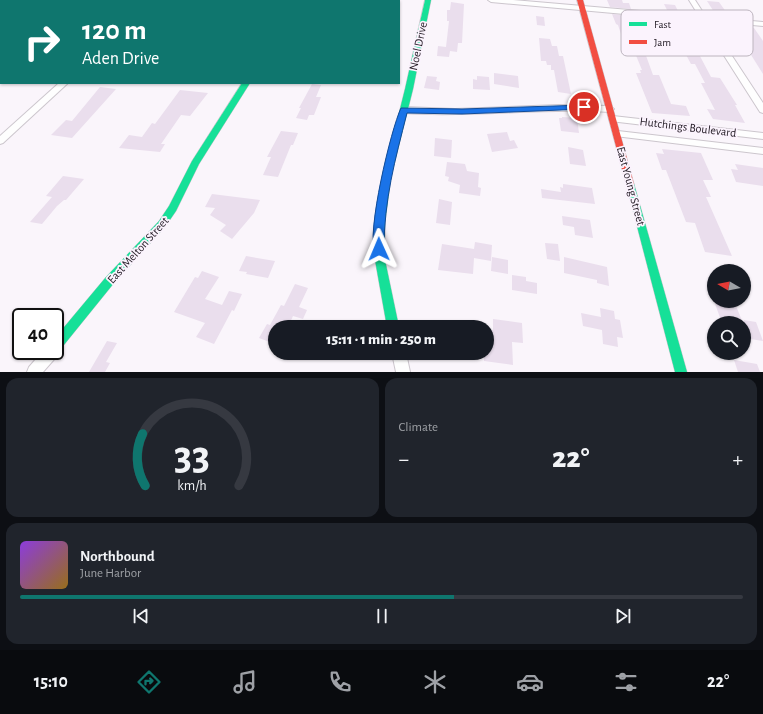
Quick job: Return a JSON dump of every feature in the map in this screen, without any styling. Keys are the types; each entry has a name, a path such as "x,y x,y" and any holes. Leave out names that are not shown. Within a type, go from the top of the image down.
{"street":[{"name":"Noel Drive","path":"392,320 382,271 378,239 379,219 389,167 404,110 428,0"},
{"path":"491,0 582,4 631,10"},
{"path":"692,0 699,10"},
{"name":"East Young Street","path":"582,4 681,372"},
{"path":"753,23 763,24"},
{"path":"729,56 763,110"},
{"path":"0,141 63,84"},
{"name":"East Melton Street","path":"64,336 110,280 162,224 173,208 195,164 245,84"},
{"path":"404,110 462,112 584,107 610,109"},
{"name":"Hutchings Boulevard","path":"613,119 763,136"},
{"name":"Hutchings Boulevard","path":"618,134 763,151"},
{"path":"34,372 44,360"},
{"path":"400,360 403,372"}],"building":[{"path":"607,0 622,0 623,3 629,3 631,9 610,7"},
{"path":"707,1 719,2 725,10 713,10"},
{"path":"451,2 464,4 462,43 458,43 457,52 450,51 449,57 437,56 438,46 446,47 449,21 447,21 447,10 450,10"},
{"path":"664,4 675,5 678,10 667,10"},
{"path":"612,14 621,15 621,34 618,25 616,24"},
{"path":"536,16 544,17 545,26 537,25"},
{"path":"753,28 763,41 763,74 752,56 753,56"},
{"path":"539,38 550,39 552,46 557,46 559,56 563,56 571,94 558,92 554,70 551,70 551,65 547,65 546,61 541,61"},
{"path":"636,56 646,56 653,75 659,75 671,104 686,106 690,116 652,113 636,73 641,73 640,70 642,70"},
{"path":"687,56 700,56 711,77 720,78 737,105 735,105 745,123 713,119 707,109 715,110 701,83 705,83 695,64 691,64"},
{"path":"494,73 518,76 519,88 494,84"},
{"path":"427,76 437,77 436,81 440,82 439,90 424,88"},
{"path":"477,76 489,77 490,90 473,89 473,79 477,80"},
{"path":"312,84 321,85 316,97 321,97 314,115 309,115 307,120 296,118 301,108 299,108"},
{"path":"100,87 116,89 72,138 51,135 66,120 72,121"},
{"path":"180,90 208,93 190,116 181,115 161,144 165,144 160,152 119,148 129,135 142,137 152,123 155,124"},
{"path":"559,118 577,118 579,133 561,131"},
{"path":"281,131 298,133 293,145 291,145 278,177 263,175 271,157 267,157"},
{"path":"507,132 510,141 514,140 518,148 492,152 487,134"},
{"path":"435,138 452,140 451,158 434,156"},
{"path":"568,147 583,150 586,166 570,164"},
{"path":"662,149 701,153 713,180 703,180 711,197 706,197 732,256 705,252 695,223 686,222 666,170 662,170 656,153 664,154"},
{"path":"447,162 465,164 467,171 479,173 478,187 481,188 480,196 459,193 460,185 448,181 449,177 445,176"},
{"path":"735,164 763,168 763,186 736,182 731,169 738,170"},
{"path":"63,176 84,179 66,200 57,206 42,224 30,222 52,197 46,196"},
{"path":"563,184 592,188 595,204 542,198 541,189 561,192 560,187 563,188"},
{"path":"212,194 260,200 254,213 232,239 220,231 226,225 210,215 215,208 205,207"},
{"path":"439,199 452,202 450,225 436,223"},
{"path":"562,216 590,220 593,238 575,235 574,227 563,225"},
{"path":"475,242 492,245 491,261 474,258 473,274 438,270 442,244 474,249"},
{"path":"545,243 558,244 560,261 547,259"},
{"path":"246,256 275,261 268,278 246,274 247,272 239,271"},
{"path":"492,257 508,260 508,274 491,271"},
{"path":"564,257 607,267 609,286 597,283 597,280 564,273"},
{"path":"202,271 219,277 205,299 222,305 229,291 242,294 234,311 232,310 214,344 196,337 205,323 174,312 195,277 198,278"},
{"path":"512,275 526,277 526,281 537,283 537,294 512,290"},
{"path":"295,284 308,288 299,307 307,310 303,319 293,316 291,320 273,320 281,305 284,306"},
{"path":"600,308 614,311 615,319 620,320 623,338 617,337 618,347 603,344 602,330 583,326 581,313 601,317"},
{"path":"717,308 737,308 740,316 719,316"},
{"path":"493,320 522,323 523,343 512,342 513,365 484,361 494,360"},
{"path":"751,321 756,322 763,341 751,339"},
{"path":"268,324 268,341 259,338"},
{"path":"107,341 117,343 106,362 110,363 105,372 89,372"},
{"path":"734,360 757,364 760,372 738,372"}],"traffic: fast":[{"path":"392,320 380,260 380,222 387,177 409,89 428,0"},
{"path":"64,336 110,280 162,224 173,208 195,163 245,84"},
{"path":"630,184 681,372"}],"traffic: jam":[{"path":"580,0 630,184"}],"route":[{"path":"379,249 379,219 382,201 390,160 404,110 419,112 462,112 584,107"}]}
